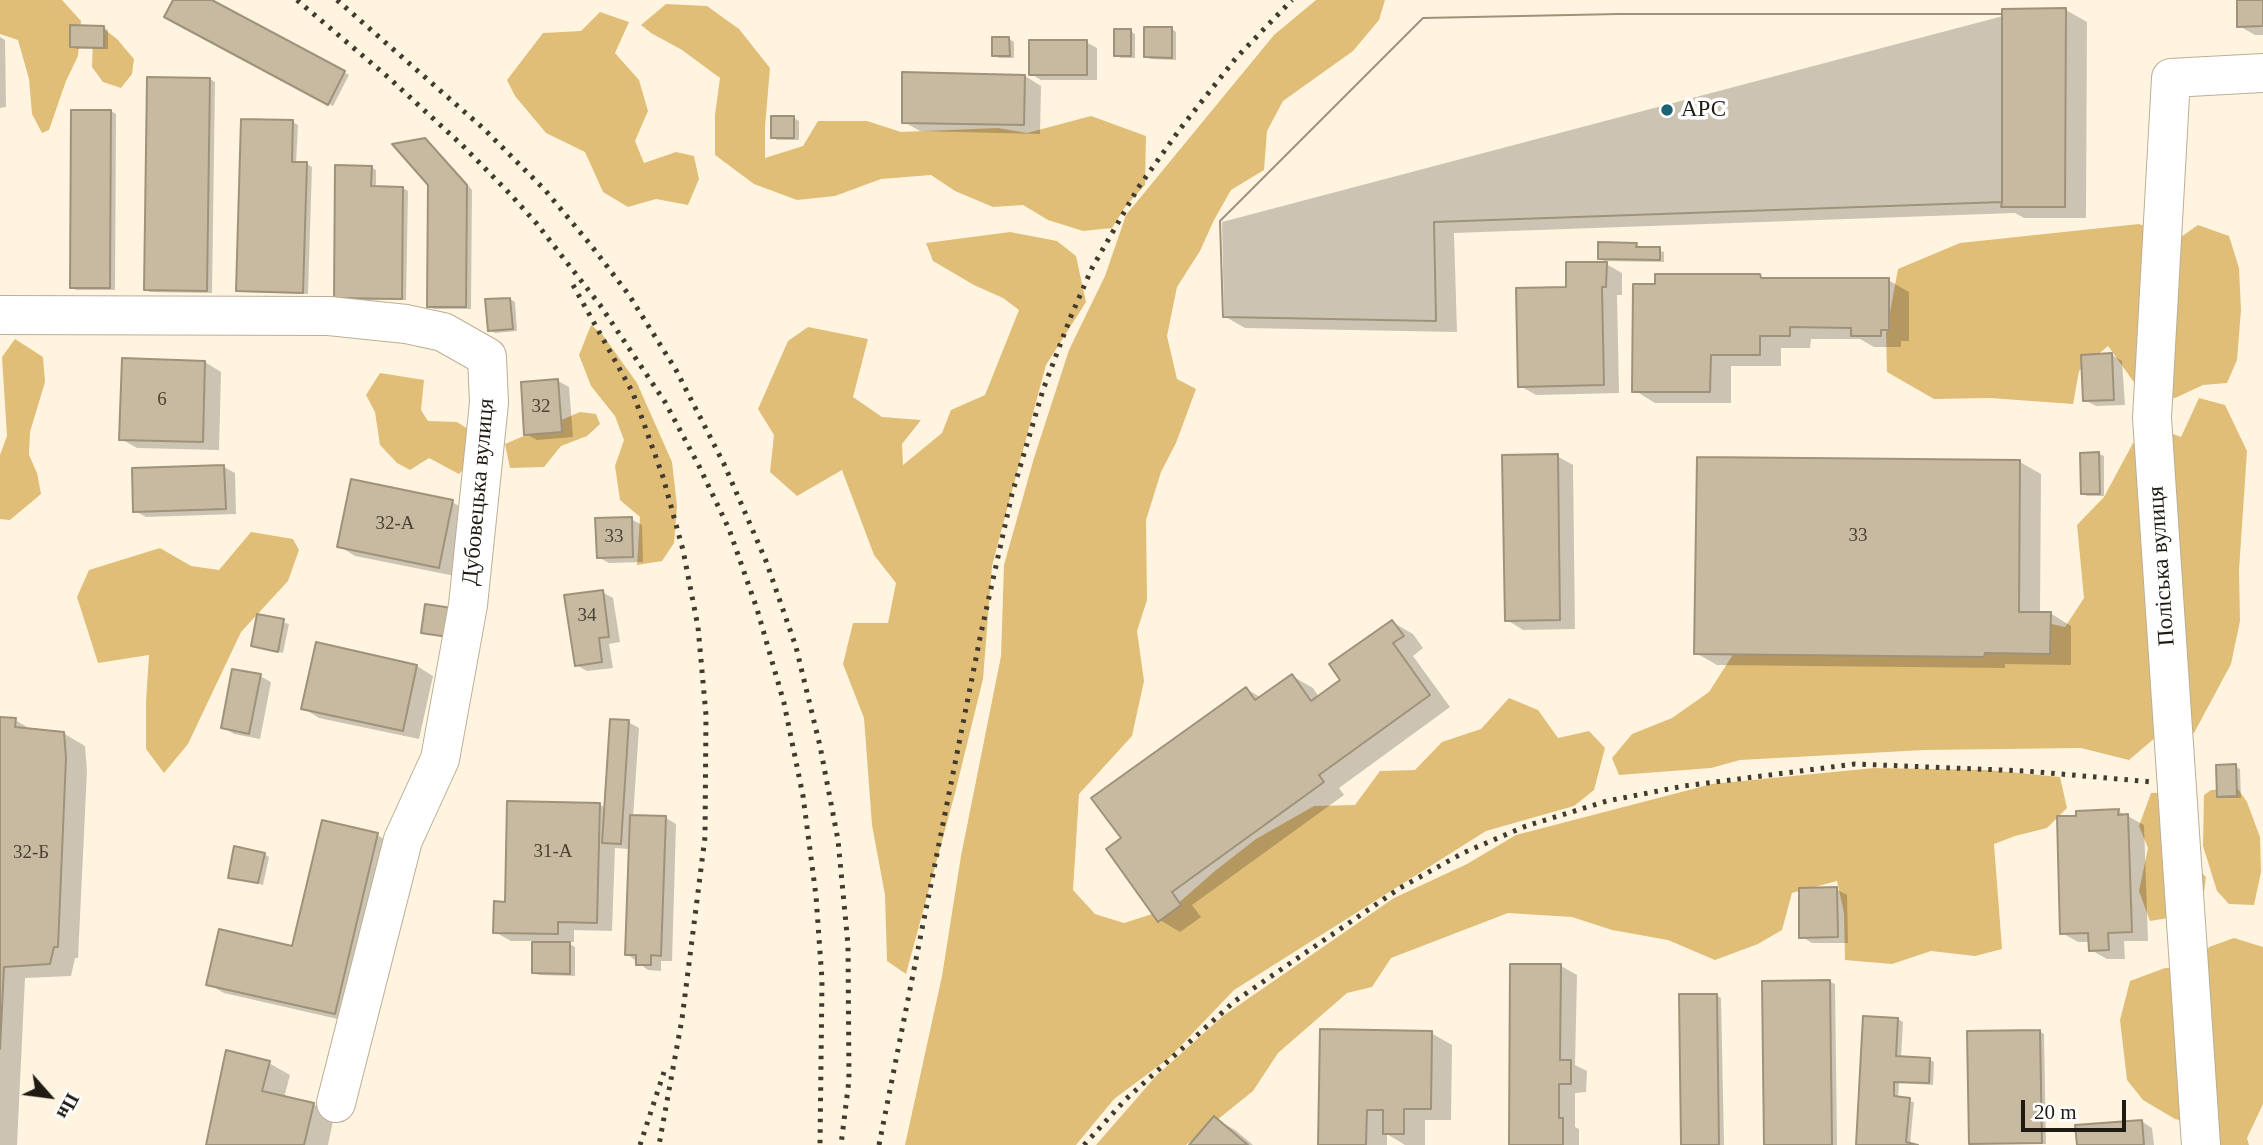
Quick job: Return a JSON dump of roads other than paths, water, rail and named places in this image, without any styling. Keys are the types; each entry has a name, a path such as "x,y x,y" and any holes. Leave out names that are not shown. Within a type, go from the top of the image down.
{"street":[{"name":"Поліська вулиця","path":"2201,1145 2152,418 2171,78 2263,73"},
{"name":"Дубовецька вулиця","path":"0,315 321,316 406,324 443,332 487,357 489,403 468,605 440,759 403,840 336,1103"}],"railway":[{"path":"297,0 389,78 462,145 537,224 600,305 665,402 729,529 757,609 784,703 803,796 816,896 822,980 820,1145"},
{"path":"337,0 484,129 545,190 629,295 676,370 724,464 766,561 796,647 820,746 838,840 848,945 849,1080 841,1145"},
{"path":"879,1145 981,633 1012,494 1043,390 1092,268 1138,188 1236,58 1292,0"},
{"path":"573,285 633,393 663,477 683,550 698,627 706,715 705,837 682,1019 659,1145"},
{"path":"1084,1145 1126,1099 1235,1001 1400,888 1463,853 1526,826 1607,801 1684,786 1855,764 2026,771 2153,782"},
{"path":"640,1145 664,1072"}],"place":[{"name":"АРС","path":"1667,110"}]}
